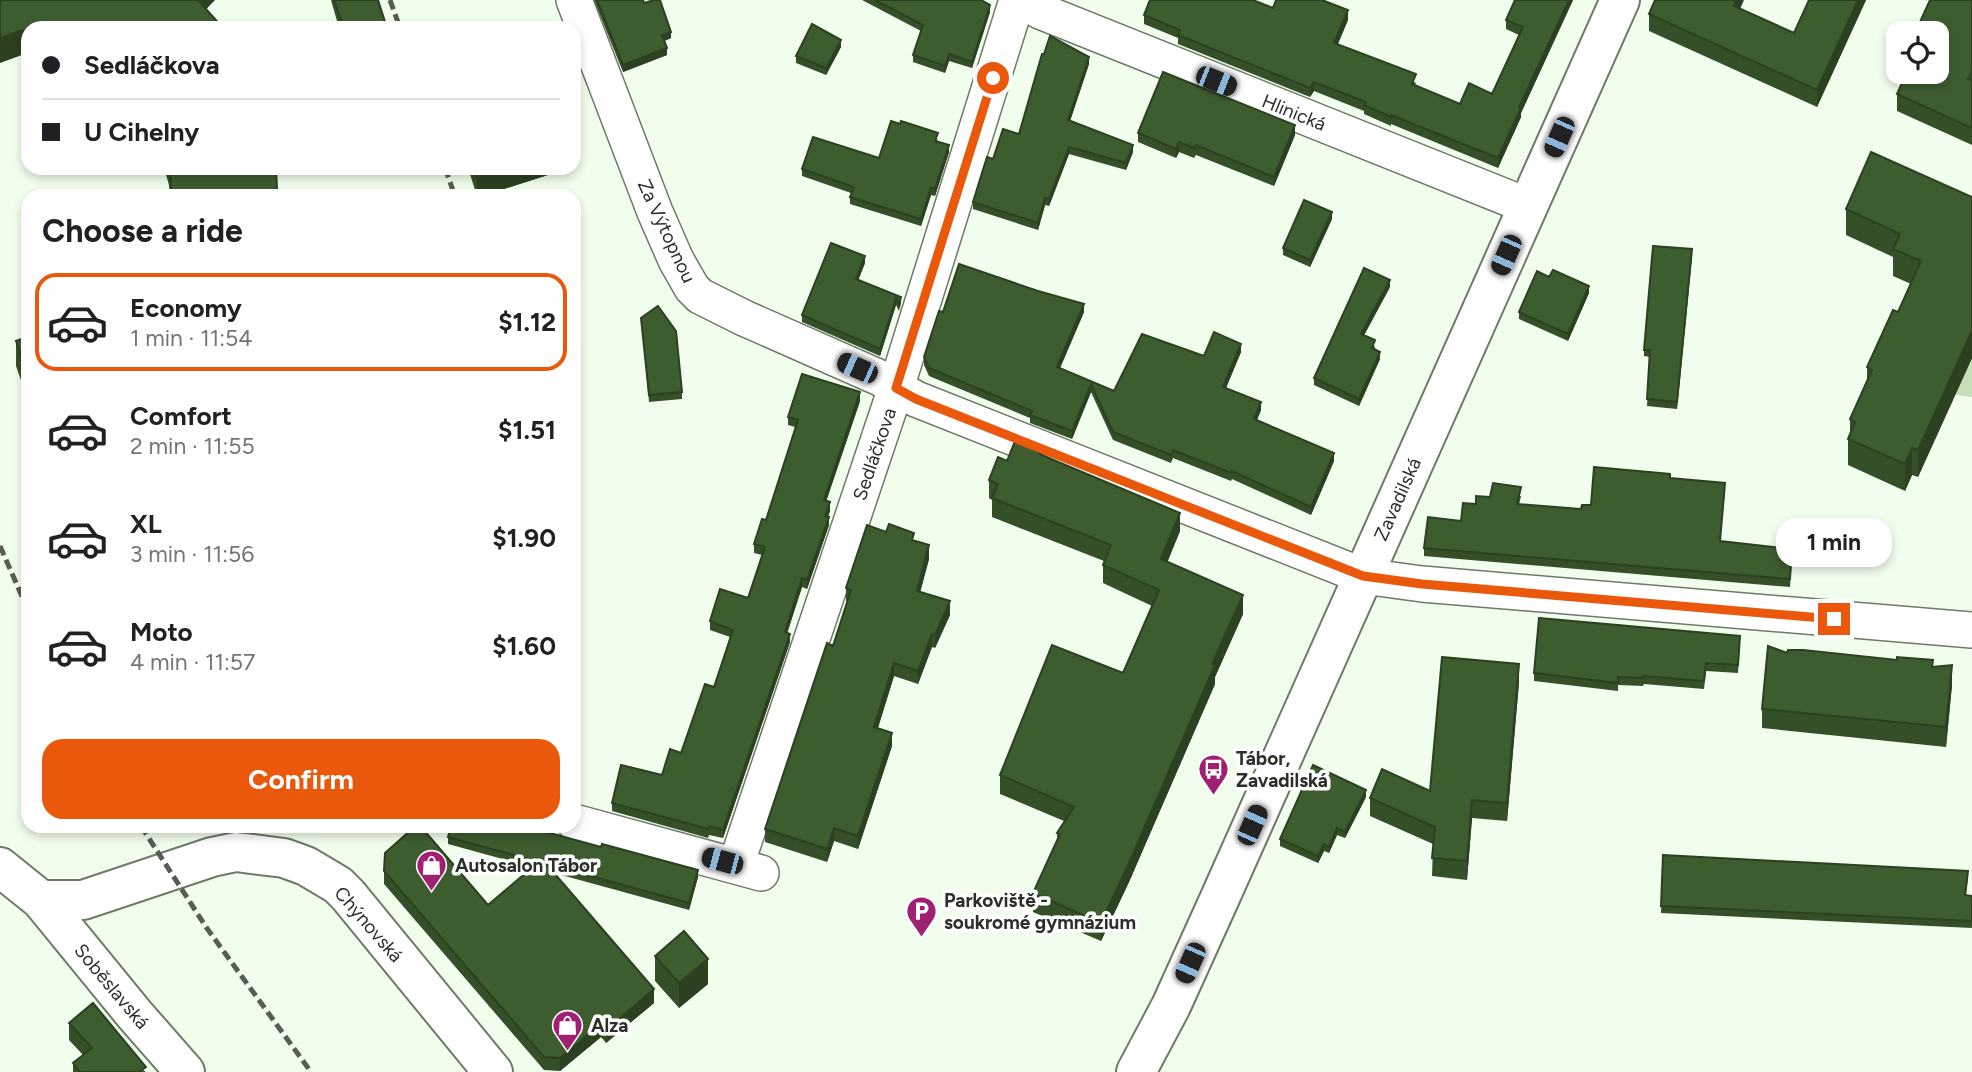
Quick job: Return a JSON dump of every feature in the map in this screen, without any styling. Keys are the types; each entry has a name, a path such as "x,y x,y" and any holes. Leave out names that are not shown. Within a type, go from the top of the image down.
{"main road":[{"name":"Zavadilská","path":"1136,1072 1176,994 1620,0"},
{"name":"Chýnovská","path":"41,900 83,900 212,857 236,852 284,858 306,866 338,885 348,895 493,1072"},
{"name":"Soběslavská","path":"0,867 41,900 185,1072"}],"street":[{"name":"Za Výtopnou","path":"574,0 655,212 676,260 692,288 700,296 744,318 916,399 1363,576 1422,584 1972,630"},
{"name":"Sedláčkova","path":"581,824 749,869 896,388 1019,0"},
{"name":"Hlinická","path":"1019,0 1040,11 1528,206"}],"green space":[{"path":"1972,358 1972,397 1955,395"}],"building":[{"path":"0,0 198,0 217,21 21,21 21,30 0,38"},
{"path":"334,0 378,0 385,21 342,21"},
{"path":"597,0 643,0 644,3 660,0 671,32 662,35 667,48 623,65"},
{"path":"875,0 981,0 990,5 972,62 949,54 945,66 913,55 923,25"},
{"path":"1150,0 1253,0 1273,8 1276,0 1322,0 1348,10 1334,43 1416,74 1412,84 1460,104 1469,83 1492,94 1523,27 1506,20 1515,0 1569,0 1498,158 1391,117 1364,105 1366,102 1314,82 1310,88 1178,35 1180,30 1144,15"},
{"path":"1655,0 1736,0 1734,6 1794,33 1809,0 1858,0 1817,90 1649,14"},
{"path":"1930,0 1972,0 1972,71 1968,79 1972,80 1972,128 1897,94 1902,84 1949,84 1949,21 1920,21"},
{"path":"812,24 841,40 826,68 796,56"},
{"path":"1050,36 1089,57 1068,120 1133,145 1126,163 1069,147 1049,199 1045,198 1038,223 973,202 987,157 993,159 1003,129 1019,134 1042,54"},
{"path":"1163,72 1295,125 1274,177 1196,145 1194,148 1179,142 1176,149 1138,133"},
{"path":"891,121 900,124 901,121 938,133 935,141 949,145 935,189 931,188 921,219 850,197 854,187 802,169 813,137 879,158"},
{"path":"1871,152 1972,197 1972,331 1918,450 1912,448 1905,464 1848,439 1855,422 1850,419 1872,370 1867,367 1893,310 1898,312 1921,261 1893,249 1900,234 1846,209"},
{"path":"170,175 276,175 277,189 171,189"},
{"path":"1304,200 1332,212 1310,260 1283,248"},
{"path":"831,243 865,256 856,279 901,297 899,304 896,298 880,349 802,315"},
{"path":"1653,246 1692,249 1677,402 1647,399 1650,350 1644,350"},
{"path":"959,264 1084,304 1057,367 1114,391 1142,334 1204,356 1214,332 1241,344 1223,387 1261,402 1254,419 1334,453 1311,507 1232,471 1231,473 1173,450 1171,455 1113,432 1091,384 1072,431 1030,415 1032,411 929,368 924,357 939,311 943,312"},
{"path":"1364,268 1390,280 1361,334 1375,340 1372,348 1380,352 1359,399 1314,378"},
{"path":"1553,270 1589,286 1568,334 1519,312 1537,271 1549,277"},
{"path":"658,306 676,331 682,392 649,395 641,318"},
{"path":"21,339 21,356 16,341"},
{"path":"802,374 860,392 824,500 830,502 825,516 829,517 807,580 802,578 785,632 790,634 723,830 709,826 708,829 612,803 621,765 662,775 670,749 681,753 705,684 714,687 733,630 710,621 720,589 748,598 765,547 754,544 762,519 766,520 798,420 788,417"},
{"path":"1015,441 1180,513 1161,559 1243,595 1212,664 1215,665 1101,923 1033,893 1060,834 1057,833 1074,807 1000,775 1052,645 1123,673 1159,590 1103,565 1111,545 992,498 998,484 989,480 998,457 1007,461"},
{"path":"1594,467 1670,474 1670,478 1725,483 1720,541 1792,549 1790,579 1424,548 1428,517 1461,521 1463,503 1476,504 1476,496 1490,497 1493,483 1521,487 1517,504 1581,509 1582,505 1591,505"},
{"path":"889,524 914,533 912,540 929,545 917,591 950,601 935,635 932,634 918,671 894,663 874,727 892,733 858,836 834,828 827,849 765,829 827,643 833,646 851,590 846,588 867,525 886,532"},
{"path":"1539,618 1740,636 1738,665 1706,663 1704,681 1644,676 1618,677 1618,683 1534,673"},
{"path":"1768,646 1787,653 1788,650 1803,650 1897,660 1897,657 1933,660 1932,667 1952,665 1946,727 1762,709"},
{"path":"1442,657 1519,664 1507,803 1472,800 1467,861 1432,858 1435,827 1370,798 1382,769 1430,791"},
{"path":"1313,765 1366,790 1345,832 1337,828 1329,847 1324,844 1318,856 1280,839"},
{"path":"408,833 426,833 488,905 542,859 654,989 606,1030 601,1024 560,1058 544,1057 384,871 385,853"},
{"path":"449,833 550,833 698,870 689,903 546,864 542,859 539,862 448,837"},
{"path":"1663,855 1968,871 1965,895 1972,896 1972,921 1661,906"},
{"path":"684,931 708,959 679,983 655,956"},
{"path":"93,1003 146,1067 139,1072 80,1072 73,1063 92,1048 69,1023"}],"railway":[{"path":"390,0 398,21"},
{"path":"448,175 452,189"},
{"path":"0,546 21,594"},
{"path":"146,833 206,927 311,1072"}],"place":[{"name":"Tábor, Zavadilská","path":"1213,796"},
{"name":"Autosalon Tábor","path":"432,892"},
{"name":"Parkoviště - soukromé gymnázium","path":"921,938"},
{"name":"Alza","path":"568,1052"}],"route":[{"path":"993,78 896,388 916,399 1363,576 1422,584 1834,619"}]}
